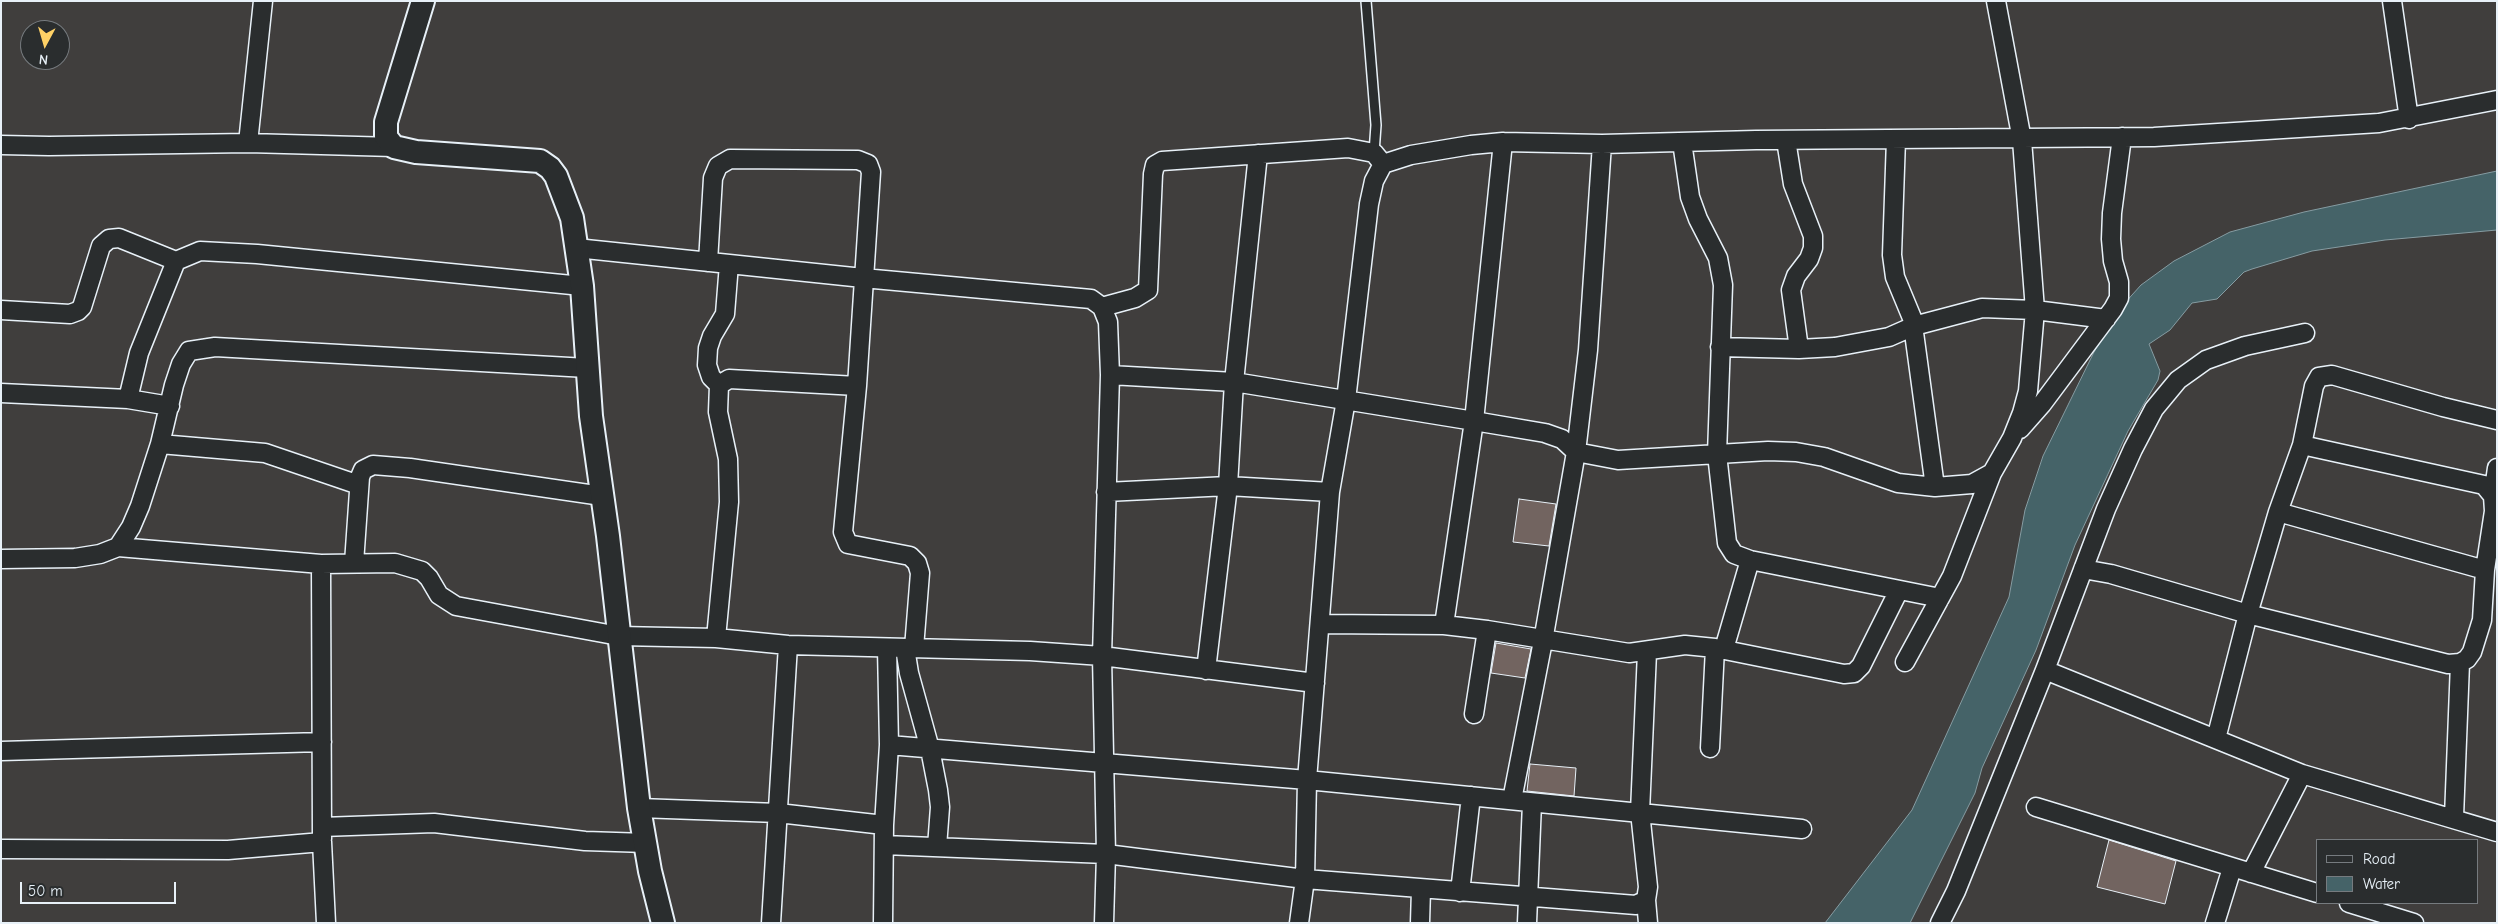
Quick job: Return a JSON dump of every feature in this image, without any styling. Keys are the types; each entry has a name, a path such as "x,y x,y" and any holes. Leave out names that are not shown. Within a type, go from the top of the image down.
{"street":[{"path":"248,143 263,1"},
{"path":"394,147 386,137 386,122 423,1"},
{"path":"1905,662 1952,576 1992,473 2012,438 2028,391 2035,310 2022,140 1996,1"},
{"path":"2392,1 2408,118"},
{"path":"1102,307 1135,298 1148,290 1152,174 1155,166 1162,161 1348,148 1378,159 1503,142 1602,144 1786,140 2122,138 2379,124 2497,100"},
{"path":"2012,438 2042,404 2106,319 2119,298 2119,282 2113,261 2111,238 2112,213 2122,138"},
{"path":"1896,139 1892,255 1895,277 1914,326 1935,487"},
{"path":"1786,140 1793,184 1813,236 1813,248 1809,259 1796,276 1791,290 1799,349"},
{"path":"1444,625 1474,420 1503,142"},
{"path":"1682,142 1690,197 1698,219 1718,258 1723,285 1717,454 1727,543 1734,554 1750,560 1940,598"},
{"path":"1,145 248,143 394,147 416,152 540,161 550,168 556,176 572,218 582,286 591,416 619,636 638,808 650,871 663,923"},
{"path":"1512,800 1543,641 1576,452 1588,350 1602,144"},
{"path":"1206,670 1228,486 1234,382 1258,154"},
{"path":"708,262 713,178 718,166 730,159 858,160 868,164 871,172 857,386 843,532 844,539 848,544 910,556 917,563 920,573 910,648 913,690 930,749 940,807 937,847"},
{"path":"1299,923 1305,880 1307,780 1321,624 1330,492 1346,400 1369,204 1378,159"},
{"path":"1,310 70,314 78,311 82,306 101,246 109,238 119,238 176,261 200,251 257,254 582,286"},
{"path":"576,248 863,278 1091,299 1102,307 1108,322 1110,375 1102,656 1106,854 1104,923"},
{"path":"128,399 140,353 176,261"},
{"path":"716,638 729,502 728,459 718,412 719,385 711,376 707,365 708,348 712,336 725,314 729,264"},
{"path":"1720,347 1799,349 1863,343 1889,337 1914,326 1982,308 2035,310 2106,319"},
{"path":"1940,923 1956,890 2045,670 2083,569 2133,449 2154,408 2178,380 2206,360 2245,346 2305,333"},
{"path":"118,547 132,527 140,506 160,444 178,371 189,350 215,347 587,368"},
{"path":"1110,375 1234,382 1474,420 1545,432 1562,439 1576,452 1632,461 1717,454 1796,452 1824,457 1898,482 1935,487 1972,484 1992,473"},
{"path":"2216,739 2248,614 2278,512 2302,445 2314,386 2320,377 2332,375 2442,407 2497,420"},
{"path":"719,385 729,379 857,386"},
{"path":"1,393 128,399 170,406"},
{"path":"160,444 264,453 359,484"},
{"path":"2302,445 2484,485 2493,496"},
{"path":"354,563 359,484 363,470 373,465 602,496"},
{"path":"2454,817 2460,663 2472,652 2490,621 2485,570 2494,511 2493,496 2497,468"},
{"path":"1106,492 1228,486 1330,492"},
{"path":"2278,512 2485,570"},
{"path":"1,559 75,558 100,554 118,547 321,564 395,563 414,568 429,578 439,596 456,606 619,636 716,638 788,645 826,644 887,648 1030,651 1102,656 1315,683"},
{"path":"1710,748 1720,648 1750,560"},
{"path":"321,564 322,835 326,923"},
{"path":"2083,569 2111,574 2248,614 2443,662 2460,663"},
{"path":"1321,624 1444,625 1487,630 1543,641 1628,653 1647,652 1685,645 1720,648 1844,674 1854,672 1860,666 1899,590"},
{"path":"1474,714 1487,630"},
{"path":"770,923 788,645"},
{"path":"883,923 884,825 889,745 887,648"},
{"path":"1647,652 1640,812 1648,887 1646,900 1648,923"},
{"path":"2045,670 2302,774 2454,817 2497,832"},
{"path":"1,751 322,742"},
{"path":"889,745 1307,780 1802,829"},
{"path":"2251,873 2302,774"},
{"path":"1460,892 1471,796"},
{"path":"1527,923 1532,803"},
{"path":"2036,807 2316,893"},
{"path":"638,808 778,813 884,825"},
{"path":"1,849 228,850 322,835 434,823 585,841 646,843"},
{"path":"884,845 1106,854 1305,880 1636,905 1646,900"},
{"path":"2216,923 2232,868"},
{"path":"1420,923 1421,889"},
{"path":"2352,904 2414,923"}],"lane":[{"path":"1366,1 1378,159"}],"water":[{"path":"2497,171 2497,230 2385,240 2312,251 2252,269 2244,272 2217,299 2192,303 2170,330 2149,344 2160,371 2158,380 2128,431 2075,545 2036,650 1982,768 1975,793 1910,923 1825,923 1912,810 2009,597 2025,510 2043,456 2094,352 2123,305 2141,285 2174,261 2230,232 2304,212"}],"building":[{"path":"1519,499 1556,504 1549,546 1513,542"},
{"path":"1496,643 1531,649 1525,678 1491,673"},
{"path":"1530,764 1576,768 1574,796 1527,791"},
{"path":"2109,840 2176,861 2165,904 2097,887"}]}
